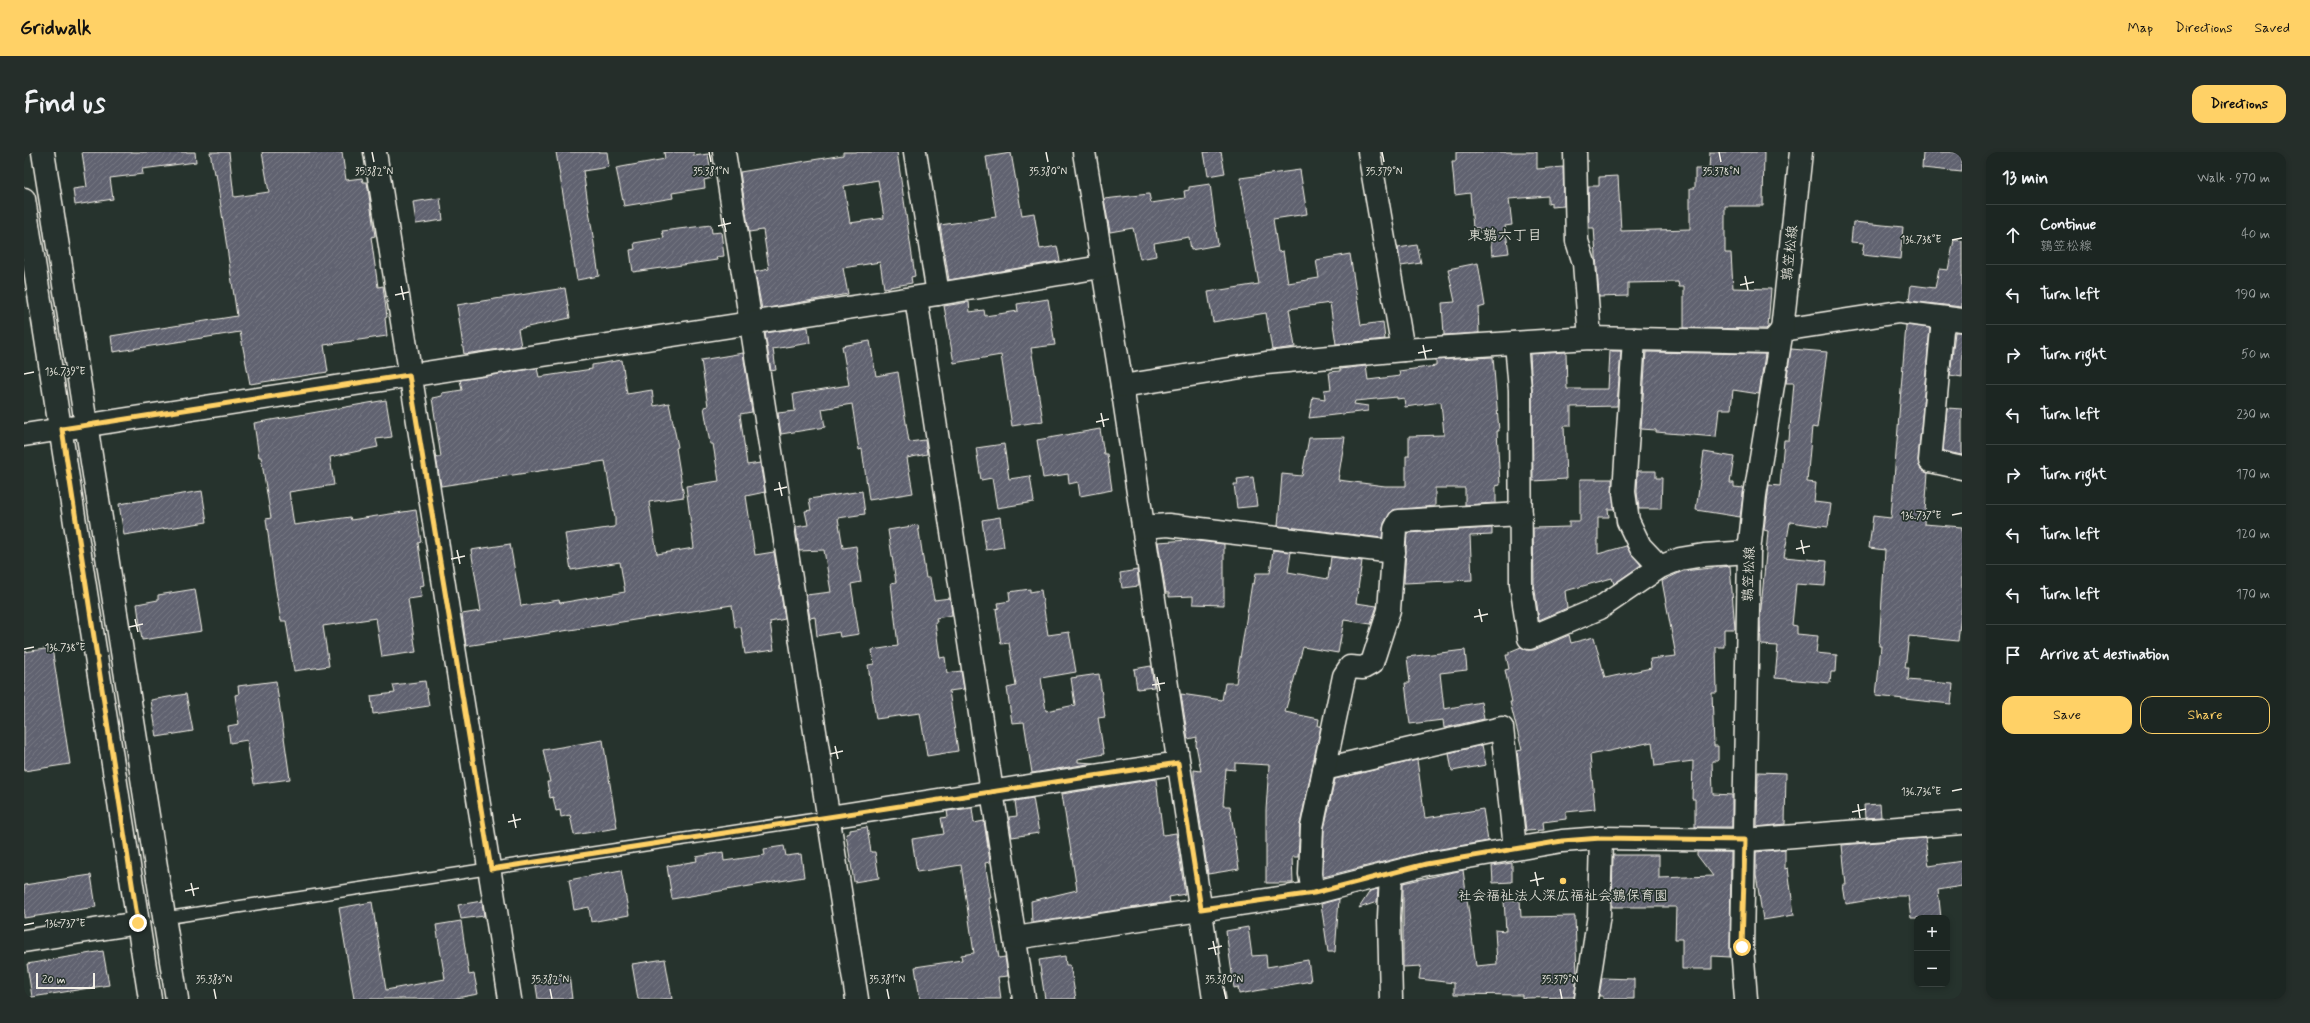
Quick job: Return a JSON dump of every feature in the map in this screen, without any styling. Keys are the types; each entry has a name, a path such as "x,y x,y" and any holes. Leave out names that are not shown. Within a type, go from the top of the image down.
{"street":[{"path":"42,152 177,999"},
{"path":"375,152 409,375 491,869 510,999"},
{"path":"724,152 830,817 856,999"},
{"path":"915,152 938,294"},
{"path":"1084,152 1101,267 1122,386 1214,999"},
{"path":"1369,152 1403,350"},
{"path":"1575,152 1578,241 1584,263 1590,338"},
{"name":"鶉笠松線","path":"1746,999 1742,947 1749,552 1755,495 1782,330 1801,152"},
{"path":"24,199 62,429 150,999"},
{"path":"24,435 751,322 916,298 1101,267"},
{"path":"916,298 1024,999"},
{"path":"1122,386 1266,363 1403,350 1590,338 1772,342 1782,330 1899,312 1954,319"},
{"path":"1954,319 1942,330 1930,461 1962,468"},
{"path":"1634,339 1624,492 1628,521 1640,546 1660,567"},
{"path":"1516,343 1520,390 1521,584 1529,638 1600,608 1660,567 1680,559 1704,555 1749,552"},
{"path":"1314,893 1310,874 1312,827 1344,676 1350,667 1363,668 1372,663 1389,610 1395,528 1399,521 1521,514"},
{"path":"1143,527 1168,525 1394,552"},
{"path":"1324,769 1502,728 1515,848"},
{"path":"830,817 1178,763"},
{"path":"1015,938 1314,893 1426,864 1515,848 1601,838 1745,840 1962,823"},
{"path":"1586,999 1599,915 1601,838"},
{"path":"1391,874 1389,918 1391,999"},
{"path":"24,941 138,923"}],"lane":[{"path":"165,918 830,817"}],"building":[{"path":"82,152 195,152 196,162 142,169 143,174 110,178 113,199 75,205 73,189 87,187"},
{"path":"210,152 229,152 234,197 269,192 262,152 342,152 346,180 362,178 363,182 367,182 375,236 371,237 378,287 383,286 387,317 385,318 387,336 324,345 328,372 250,384 240,332 113,352 111,336 237,316 216,173 214,174"},
{"path":"556,152 607,152 609,167 583,171 599,276 577,280"},
{"path":"664,152 694,152 694,156 708,154 712,178 704,180 705,188 672,193 673,198 624,206 616,168 665,159"},
{"path":"843,152 897,152 915,276 911,277 912,283 884,288 880,262 843,268 848,294 762,309 755,272 769,269 763,230 749,232 740,172 843,155","holes":["878,180 884,218 850,223 844,186"]},
{"path":"1204,152 1221,152 1225,173 1208,176"},
{"path":"1456,152 1537,152 1537,169 1563,167 1564,206 1551,207 1551,203 1548,204 1548,196 1509,199 1512,225 1505,226 1509,253 1492,255 1490,231 1479,232 1479,228 1473,228 1470,193 1455,195 1452,161 1456,161"},
{"path":"1710,152 1764,152 1763,206 1725,206 1725,253 1731,253 1733,288 1771,289 1768,327 1766,329 1684,328 1684,287 1679,287 1678,282 1628,283 1628,296 1599,297 1594,228 1589,228 1588,186 1599,186 1599,177 1618,176 1621,231 1690,229 1690,188 1695,188 1695,169 1709,169"},
{"path":"1923,152 1962,152 1962,172 1922,168"},
{"path":"1011,153 1022,215 1034,213 1040,249 1057,246 1060,261 949,280 940,225 996,217 986,157"},
{"path":"1300,170 1307,214 1273,219 1278,252 1283,251 1288,283 1319,278 1316,260 1350,254 1361,325 1383,322 1385,339 1336,344 1330,303 1289,309 1295,347 1272,350 1266,313 1213,322 1208,292 1259,284 1240,178"},
{"path":"1210,184 1218,245 1191,250 1189,237 1154,243 1156,256 1140,259 1133,228 1110,232 1104,199 1149,194 1151,203 1185,198 1184,191 1189,190 1189,187"},
{"path":"440,198 443,220 416,224 413,202"},
{"path":"1853,222 1903,227 1900,259 1862,255 1864,243 1851,242"},
{"path":"711,225 712,233 721,232 724,256 716,257 717,260 633,272 630,250 635,249 634,243 664,238 662,231"},
{"path":"1954,240 1962,241 1962,307 1909,301 1911,285 1935,288 1939,269 1948,270"},
{"path":"1417,245 1421,263 1401,266 1398,248"},
{"path":"1478,263 1485,306 1478,308 1479,333 1444,335 1442,303 1455,302 1448,269"},
{"path":"565,288 570,318 518,329 521,346 464,354 457,305"},
{"path":"1048,299 1055,345 1031,348 1043,421 1012,426 1001,355 954,363 944,306 969,302 970,312 984,310 985,316 1018,311 1017,304"},
{"path":"1906,325 1930,328 1918,460 1922,470 1928,473 1924,524 1962,527 1962,604 1958,641 1909,636 1905,668 1909,668 1908,680 1953,684 1951,704 1876,696 1881,646 1879,646 1885,550 1869,548 1873,516 1891,518"},
{"path":"808,327 810,343 773,349 776,370 771,371 765,333"},
{"path":"1955,332 1962,332 1962,377 1950,375"},
{"path":"870,341 876,376 898,372 909,442 925,440 927,454 907,458 913,493 869,500 862,449 859,450 852,404 822,409 825,427 781,434 778,413 795,411 793,394 849,385 842,346"},
{"path":"1791,349 1827,352 1817,428 1812,427 1807,482 1816,483 1814,502 1831,504 1828,527 1790,522 1784,557 1827,561 1825,586 1796,584 1792,625 1797,626 1797,634 1818,636 1816,653 1837,655 1836,672 1831,672 1830,683 1775,678 1778,646 1761,645 1760,620 1768,531 1764,530 1769,485 1780,486 1784,440 1789,440 1794,383 1786,383"},
{"path":"1610,351 1621,351 1617,406 1571,407 1571,426 1564,426 1566,479 1533,481 1530,354 1566,352 1567,389 1608,389"},
{"path":"1646,352 1765,354 1759,394 1733,390 1731,409 1719,409 1716,437 1656,432 1656,430 1641,429"},
{"path":"743,353 752,412 740,414 747,465 760,463 765,492 746,496 755,555 774,552 785,619 770,622 774,650 745,654 741,627 735,628 732,605 466,646 462,614 481,611 471,550 510,544 521,606 559,600 560,603 625,592 620,562 571,570 565,534 615,527 615,518 605,461 441,486 436,457 441,457 432,398 442,396 442,393 462,390 460,380 537,368 539,377 592,369 592,365 622,360 627,394 652,390 654,406 669,403 678,447 676,448 684,497 649,502 657,554 694,548 686,486 719,481 713,444 710,444 704,407 708,406 701,360"},
{"path":"1493,357 1499,431 1497,431 1500,485 1496,486 1496,503 1465,505 1465,488 1435,488 1435,506 1392,510 1384,523 1382,538 1278,526 1282,474 1302,476 1309,438 1345,437 1338,480 1385,486 1406,486 1406,456 1409,456 1409,436 1444,435 1441,402 1405,407 1404,398 1397,399 1397,397 1355,401 1354,404 1368,406 1368,411 1309,418 1313,397 1325,399 1324,390 1331,389 1329,372 1340,371 1340,369 1366,366 1368,380 1400,376 1399,371 1436,366 1436,360"},
{"path":"386,400 392,437 376,439 378,447 330,457 334,485 289,492 294,525 350,517 351,520 416,510 421,542 418,543 424,585 420,586 422,597 408,599 416,652 382,657 376,618 323,626 329,666 294,671 286,621 281,621 274,578 266,519 271,518 254,423"},
{"path":"1947,408 1962,409 1962,455 1943,451"},
{"path":"1100,429 1104,454 1107,454 1112,490 1080,496 1078,482 1069,484 1068,474 1043,478 1037,440"},
{"path":"1004,444 1009,479 1030,476 1034,502 997,508 992,478 981,480 976,448"},
{"path":"1704,452 1734,457 1730,483 1734,483 1734,487 1744,488 1740,517 1696,510"},
{"path":"1638,471 1656,471 1656,478 1662,478 1661,509 1639,509 1637,492"},
{"path":"1253,477 1257,506 1237,508 1234,484 1238,484 1237,479"},
{"path":"1580,479 1612,479 1614,509 1608,509 1609,517 1598,517 1598,554 1626,546 1641,565 1614,584 1612,578 1565,591 1567,608 1539,620 1534,583 1533,528 1569,527 1569,521 1580,521"},
{"path":"202,491 207,522 124,535 119,504"},
{"path":"862,491 865,514 838,518 843,548 856,546 861,582 851,584 859,634 840,637 839,632 817,636 815,617 810,618 806,595 831,592 824,550 799,551 796,527 808,525 805,511 811,510 809,499"},
{"path":"1000,517 1004,547 986,550 982,520"},
{"path":"918,525 926,578 930,578 934,600 950,598 952,615 936,618 937,622 935,622 940,658 945,657 947,673 961,671 964,689 949,691 958,751 927,756 920,713 876,719 868,665 874,664 872,650 898,646 891,583 896,582 888,530"},
{"path":"1492,528 1492,535 1470,536 1472,580 1404,583 1407,533"},
{"path":"1189,540 1224,544 1224,605 1193,604 1193,596 1169,597 1169,593 1166,593 1158,542"},
{"path":"1273,550 1291,552 1288,572 1328,579 1331,557 1362,561 1356,603 1377,606 1371,624 1344,620 1338,653 1303,647 1285,712 1319,719 1318,726 1321,726 1300,824 1298,857 1292,857 1293,883 1266,883 1266,810 1269,765 1235,763 1235,770 1226,769 1223,806 1230,806 1239,869 1208,874 1194,779 1194,770 1201,771 1196,745 1197,737 1188,739 1181,694 1222,700 1225,683 1236,683 1252,583 1254,584 1256,573 1270,573"},
{"path":"1730,566 1735,629 1724,629 1724,647 1716,647 1717,693 1712,693 1714,746 1718,746 1718,761 1712,761 1713,794 1732,795 1732,827 1695,827 1695,799 1692,799 1693,761 1655,766 1652,742 1590,755 1595,809 1566,812 1566,819 1543,822 1544,830 1526,831 1517,751 1522,750 1510,702 1512,702 1505,670 1509,669 1506,655 1509,655 1509,652 1521,647 1527,650 1534,650 1569,635 1571,643 1594,637 1605,678 1651,668 1650,659 1676,656 1662,581 1683,571"},
{"path":"1137,570 1139,586 1122,588 1120,573"},
{"path":"195,589 202,631 142,640 137,604 158,600 158,595"},
{"path":"1030,589 1030,592 1041,590 1048,635 1069,632 1076,672 1041,678 1046,711 1075,705 1071,678 1099,674 1105,717 1098,718 1104,754 1078,759 1078,762 1094,763 1032,773 1024,722 1012,723 1007,688 1016,686 1009,643 1001,644 996,609 999,608 998,603 1010,601 1009,592"},
{"path":"52,648 70,764 24,771 24,652"},
{"path":"1465,650 1467,670 1440,673 1444,709 1481,702 1484,719 1444,728 1443,720 1410,724 1405,683 1410,683 1407,657"},
{"path":"1151,666 1154,687 1137,689 1134,669"},
{"path":"276,681 290,779 254,784 247,740 230,743 228,726 239,724 235,695 239,694 238,686"},
{"path":"425,681 429,706 373,714 371,696 395,693 393,685"},
{"path":"186,694 193,731 157,737 151,700"},
{"path":"603,740 617,828 574,835 570,815 561,817 560,810 556,811 553,797 550,798 547,782 550,782 543,750"},
{"path":"1482,745 1486,765 1452,771 1449,753"},
{"path":"1417,760 1425,818 1483,809 1488,841 1423,852 1323,877 1324,829 1335,779"},
{"path":"1758,772 1786,773 1785,824 1757,827"},
{"path":"1156,779 1163,835 1176,833 1185,894 1169,897 1170,902 1032,923 1031,901 1077,890 1062,794"},
{"path":"1033,798 1039,833 1012,837 1009,817 1017,816 1015,801"},
{"path":"1880,804 1881,817 1865,818 1864,805"},
{"path":"972,808 974,823 984,821 990,862 985,863 991,898 989,898 999,958 1005,957 1008,976 998,977 1001,999 920,999 915,967 962,960 961,955 974,953 961,865 917,872 912,839 944,834 941,818 948,817 947,811"},
{"path":"867,827 871,852 875,852 879,878 854,882 846,834 850,833 850,830"},
{"path":"1925,838 1929,866 1962,861 1962,886 1938,890 1941,915 1914,915 1914,918 1911,918 1908,896 1893,896 1846,904 1843,885 1846,885 1842,845"},
{"path":"784,846 786,856 801,854 804,877 672,899 667,866 697,861 696,857 723,852 724,861 765,855 764,849"},
{"path":"1785,849 1785,869 1788,868 1794,915 1763,920 1756,875 1756,852"},
{"path":"1697,852 1731,852 1730,957 1712,956 1712,969 1682,969 1682,939 1675,939 1676,907 1612,907 1613,855 1659,855 1659,878 1713,876 1697,855"},
{"path":"1512,863 1512,882 1493,883 1492,866"},
{"path":"621,870 629,915 591,922 589,907 574,910 569,880"},
{"path":"1463,870 1476,966 1497,964 1495,930 1506,931 1504,901 1520,900 1521,917 1575,916 1577,978 1574,997 1522,998 1522,995 1454,994 1454,983 1419,979 1421,966 1403,967 1403,883"},
{"path":"91,875 96,907 24,918 24,885"},
{"path":"1378,889 1377,902 1359,908 1370,891"},
{"path":"1339,899 1335,952 1328,952 1321,904"},
{"path":"482,901 484,916 461,919 458,905"},
{"path":"372,902 386,990 445,979 436,925 461,921 469,975 474,974 478,994 451,999 354,999 339,908"},
{"path":"1248,927 1252,956 1266,955 1267,967 1308,960 1311,981 1239,994 1238,987 1234,988 1226,931"},
{"path":"103,951 109,985 32,997 27,964"},
{"path":"1065,956 1066,965 1070,965 1076,999 1045,999 1039,960"},
{"path":"665,959 672,999 638,999 632,964"},
{"path":"569,975 572,999 538,999 535,980"},
{"path":"1602,978 1634,979 1634,999 1603,999 1603,996 1599,996"}],"place":[{"name":"社会福祉法人深広福祉会鶉保育園","path":"1563,881"}],"district":[{"name":"東鶉六丁目","path":"1505,236"}],"route":[{"path":"138,923 62,429 409,375 491,869 1178,763 1201,909 1314,893 1426,864 1562,841 1601,838 1745,840 1742,947"}]}
